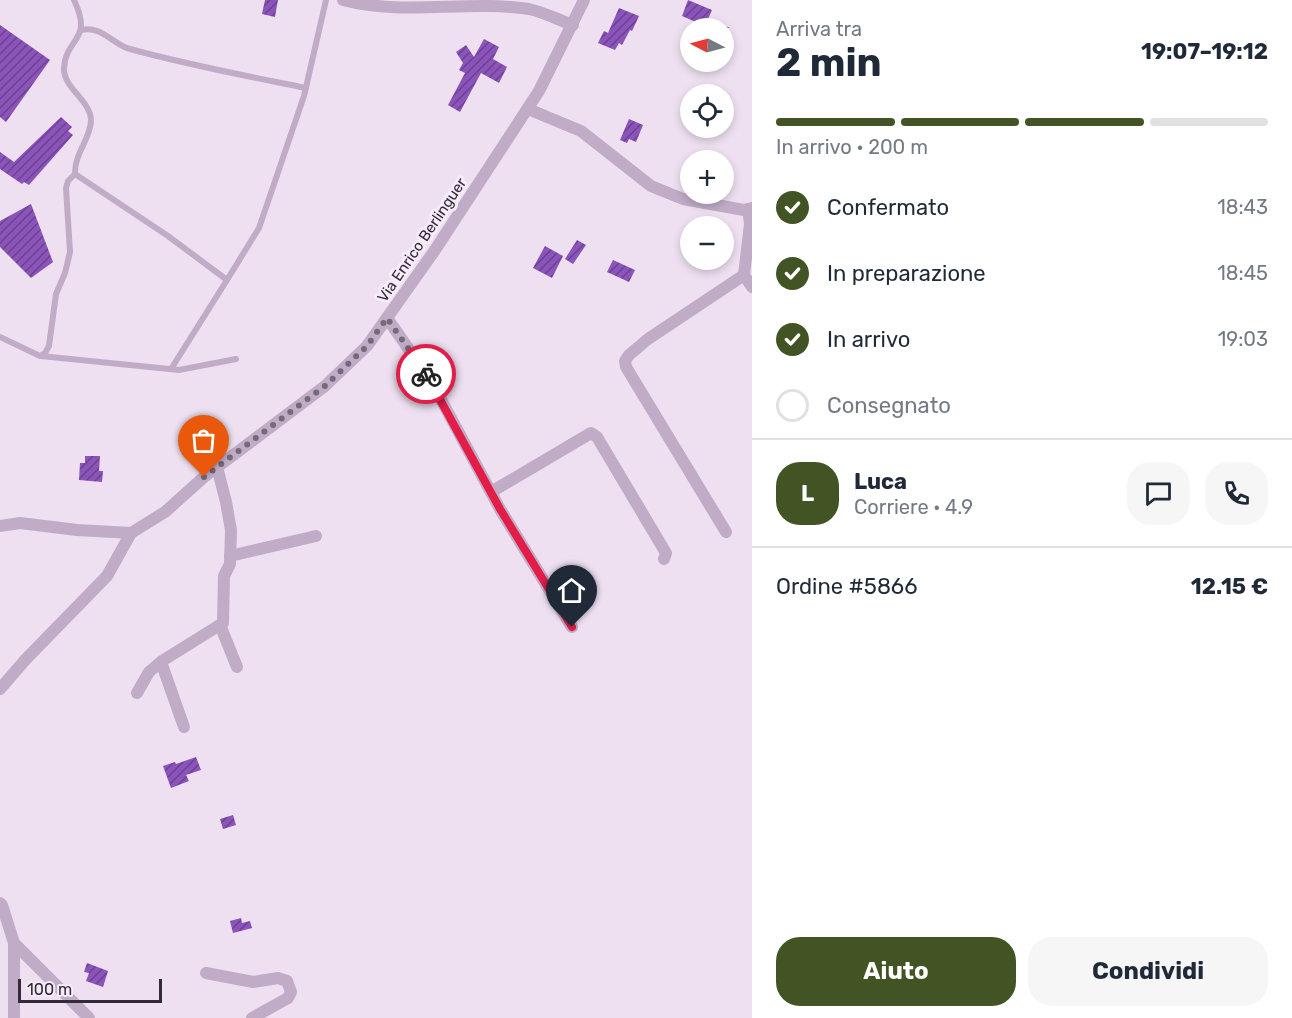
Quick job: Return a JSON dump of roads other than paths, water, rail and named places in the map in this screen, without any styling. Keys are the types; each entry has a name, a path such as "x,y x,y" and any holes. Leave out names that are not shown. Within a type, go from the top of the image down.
{"street":[{"path":"343,0 389,7 501,7 532,10 573,25"},
{"name":"Via Enrico Berlinguer","path":"131,533 165,512 217,466 325,386 367,346 435,250 528,109 584,0"},
{"path":"528,109 581,131 651,186 683,199 744,210 750,209 744,274 752,287"},
{"path":"726,532 626,367 625,361 628,355 648,339 744,274"},
{"path":"387,318 431,381 491,492 572,627"},
{"path":"491,492 591,433 597,437 666,553 664,559"},
{"path":"137,693 149,672 161,662 224,623 224,576 230,564 231,530 217,466"},
{"path":"0,526 20,523 77,530 131,533 107,576 0,689"},
{"path":"230,556 316,536"},
{"path":"220,626 237,667"},
{"path":"161,662 184,727"},
{"path":"0,903 14,943 14,1018"},
{"path":"14,943 88,1018"},
{"path":"206,973 253,982 278,978 287,981 291,992 288,998 252,1018"}],"lane":[{"path":"40,356 49,346 56,294 65,273 70,252 66,188 75,174 78,154 89,130 90,115 87,106 65,74 64,67 67,55 81,30 80,15 74,0"},
{"path":"171,369 259,228 306,88 326,0"},
{"path":"81,30 95,30 110,37 121,47 306,88"},
{"path":"75,174 159,230 226,280"},
{"path":"0,337 40,356 179,370 236,359"}]}
